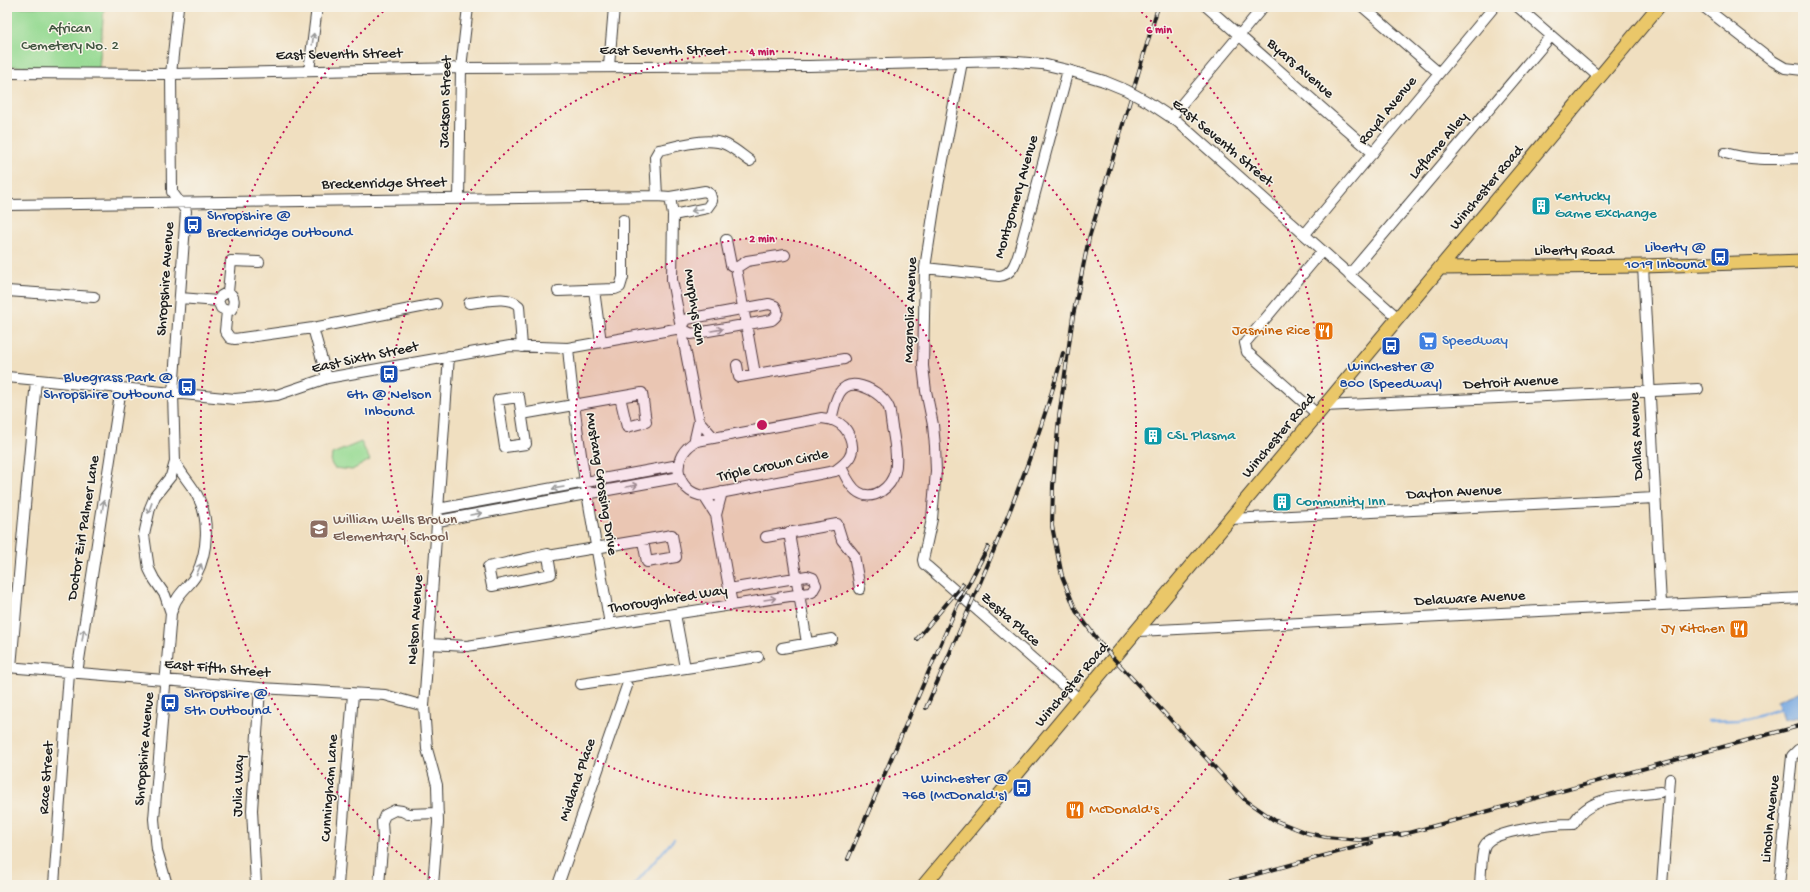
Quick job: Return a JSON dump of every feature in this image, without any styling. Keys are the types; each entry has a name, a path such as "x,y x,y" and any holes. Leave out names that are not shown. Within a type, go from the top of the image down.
{"main road":[{"name":"Winchester Road","path":"924,885 1138,631 1321,410 1399,319 1658,7"},
{"name":"Liberty Road","path":"1441,268 1643,266 1803,261"}],"street":[{"name":"Shropshire Avenue","path":"171,613 166,595 149,569 144,535 150,508 155,496 171,476 175,462 173,393 186,211 172,192 171,74 178,7"},
{"path":"308,71 317,7"},
{"name":"Jackson Street","path":"459,198 461,68 468,7"},
{"path":"609,66 614,7"},
{"name":"Byars Avenue","path":"1207,7 1373,153"},
{"path":"1171,117 1263,7"},
{"path":"1363,7 1438,73"},
{"name":"Royal Avenue","path":"1305,234 1494,7"},
{"path":"1518,7 1599,78"},
{"path":"1704,7 1773,61 1785,68 1803,70"},
{"name":"Laflame Alley","path":"1349,276 1551,36"},
{"name":"Magnolia Avenue","path":"923,560 932,519 936,471 933,425 926,392 923,366 925,268 936,196 962,62"},
{"name":"East Seventh Street","path":"7,73 171,74 461,68 809,66 1023,62 1068,70 1104,81 1126,90 1171,117 1305,234 1349,276 1399,319"},
{"name":"Montgomery Avenue","path":"925,268 999,276 1006,275 1013,268 1021,245 1068,70"},
{"path":"657,196 655,157 659,150 704,142 714,142 727,145 750,161"},
{"path":"1725,153 1748,159 1762,160 1803,158"},
{"name":"Breckenridge Street","path":"7,205 459,198 670,197 705,191 712,197 710,205 707,208 673,215"},
{"name":"Murphys Run","path":"670,197 673,215 672,280 699,421 699,441"},
{"path":"558,291 615,289 620,287 622,283 623,220"},
{"path":"726,240 731,265 736,268 755,374"},
{"path":"1321,410 1247,352 1246,340 1322,251"},
{"path":"736,268 747,261 786,255"},
{"path":"227,311 231,310 234,302 232,296 228,292 231,261 259,262"},
{"name":"Dallas Avenue","path":"1643,266 1661,604"},
{"path":"594,290 601,342"},
{"path":"7,291 94,297"},
{"path":"218,301 221,296 228,292"},
{"path":"180,298 218,301"},
{"path":"469,303 505,300 514,302 519,306 522,346"},
{"path":"218,301 221,308 227,311"},
{"path":"227,311 225,331 230,338 235,339 313,328 436,304"},
{"name":"East Sixth Street","path":"7,378 235,399 277,395 328,378 510,346 568,348 681,328 691,334 772,320 778,311 775,306 770,304 743,308 687,319 681,328"},
{"path":"313,328 328,378"},
{"name":"Mustang Crossing Drive","path":"568,348 573,405 586,494 610,624"},
{"name":"Nelson Avenue","path":"433,885 438,814 437,785 428,750 424,706 449,356"},
{"path":"737,365 739,377 844,359"},
{"path":"9,667 36,380"},
{"path":"713,494 691,491 680,477 678,465 685,448 699,441 714,438 822,418 831,420 838,394 844,388 852,385 862,386 884,400 889,408 896,455 894,472 890,483 883,491 866,495 857,492 850,484 841,467"},
{"name":"Doctor Zirl Palmer Lane","path":"73,673 121,388"},
{"name":"Detroit Avenue","path":"1321,410 1698,389"},
{"path":"519,397 522,414 526,444 505,447 498,400 519,397"},
{"path":"522,414 620,397"},
{"name":"Triple Crown Circle","path":"713,494 835,471 850,457 852,448 850,437 844,427 831,420"},
{"path":"699,421 714,438"},
{"name":"Shropshire Avenue","path":"167,885 157,850 154,819 171,613 177,598 192,582 201,565 204,553 205,534 201,505 198,497 175,462"},
{"path":"438,509 678,465"},
{"path":"438,521 680,477"},
{"path":"164,485 173,480 187,482"},
{"path":"713,494 732,605"},
{"path":"713,494 716,515"},
{"name":"Dayton Avenue","path":"1230,519 1655,498"},
{"path":"766,537 837,524 842,540 854,555 860,589"},
{"path":"789,532 807,644"},
{"path":"548,556 551,574 492,586 488,566 548,554 548,556 642,541"},
{"name":"Zesta Place","path":"923,560 924,564 1080,700"},
{"name":"Thoroughbred Way","path":"429,644 467,646 812,592 816,585 815,581 810,577 729,589"},
{"path":"160,587 169,593 176,594 185,589"},
{"name":"Delaware Avenue","path":"1138,631 1803,598"},
{"path":"675,614 685,668"},
{"path":"782,648 832,639"},
{"path":"581,684 758,657"},
{"name":"East Fifth Street","path":"9,667 260,688 385,695 424,706"},
{"name":"Race Street","path":"54,885 73,673"},
{"name":"Midland Place","path":"558,885 627,686"},
{"name":"Julia Way","path":"256,885 252,810 260,688"},
{"name":"Cunningham Lane","path":"338,885 352,694"},
{"name":"Lincoln Avenue","path":"1779,885 1792,756 1803,748"},
{"path":"1662,885 1670,779"},
{"path":"1480,885 1484,846 1491,839 1532,828 1554,824 1573,824 1578,814 1584,809 1607,798 1660,792"},
{"path":"379,885 383,837 382,822 385,815 395,810 408,814 438,814"}],"green space":[{"name":"African Cemetery No. 2","path":"7,7 104,7 99,69 7,66"},
{"path":"361,442 370,460 352,470 334,468 331,463 332,454"}],"water":[{"path":"1803,690 1803,716 1783,720 1777,701"}],"waterway":[{"path":"1708,721 1739,720 1782,709"},
{"path":"634,885 674,839"}],"railway":[{"path":"1158,7 1089,238 1073,316 1059,417 1053,486 1052,526 1062,576 1076,611 1103,647 1245,800 1274,820 1307,833 1326,837 1360,840 1407,833"},
{"path":"926,708 983,577 1018,489 1050,399 1063,353"},
{"path":"848,859 957,606 988,547"},
{"path":"917,639 963,584"},
{"path":"1401,835 1803,725"},
{"path":"1216,885 1371,843"}],"place":[{"name":"Kentucky Game Exchange","path":"1541,206"},
{"name":"Shropshire @ Breckenridge Outbound","path":"193,225"},
{"name":"Liberty @ 1019 Inbound","path":"1720,257"},
{"name":"Jasmine Rice","path":"1324,331"},
{"name":"Speedway","path":"1428,341"},
{"name":"Winchester @ 800 (Speedway)","path":"1391,346"},
{"name":"6th @ Nelson Inbound","path":"389,374"},
{"name":"Bluegrass Park @ Shropshire Outbound","path":"187,387"},
{"name":"CSL Plasma","path":"1153,436"},
{"name":"Community Inn","path":"1282,502"},
{"name":"William Wells Brown Elementary School","path":"319,529"},
{"name":"JY Kitchen","path":"1739,629"},
{"name":"Shropshire @ 5th Outbound","path":"170,703"},
{"name":"Winchester @ 768 (McDonald's)","path":"1022,788"},
{"name":"McDonald's","path":"1075,810"}]}
